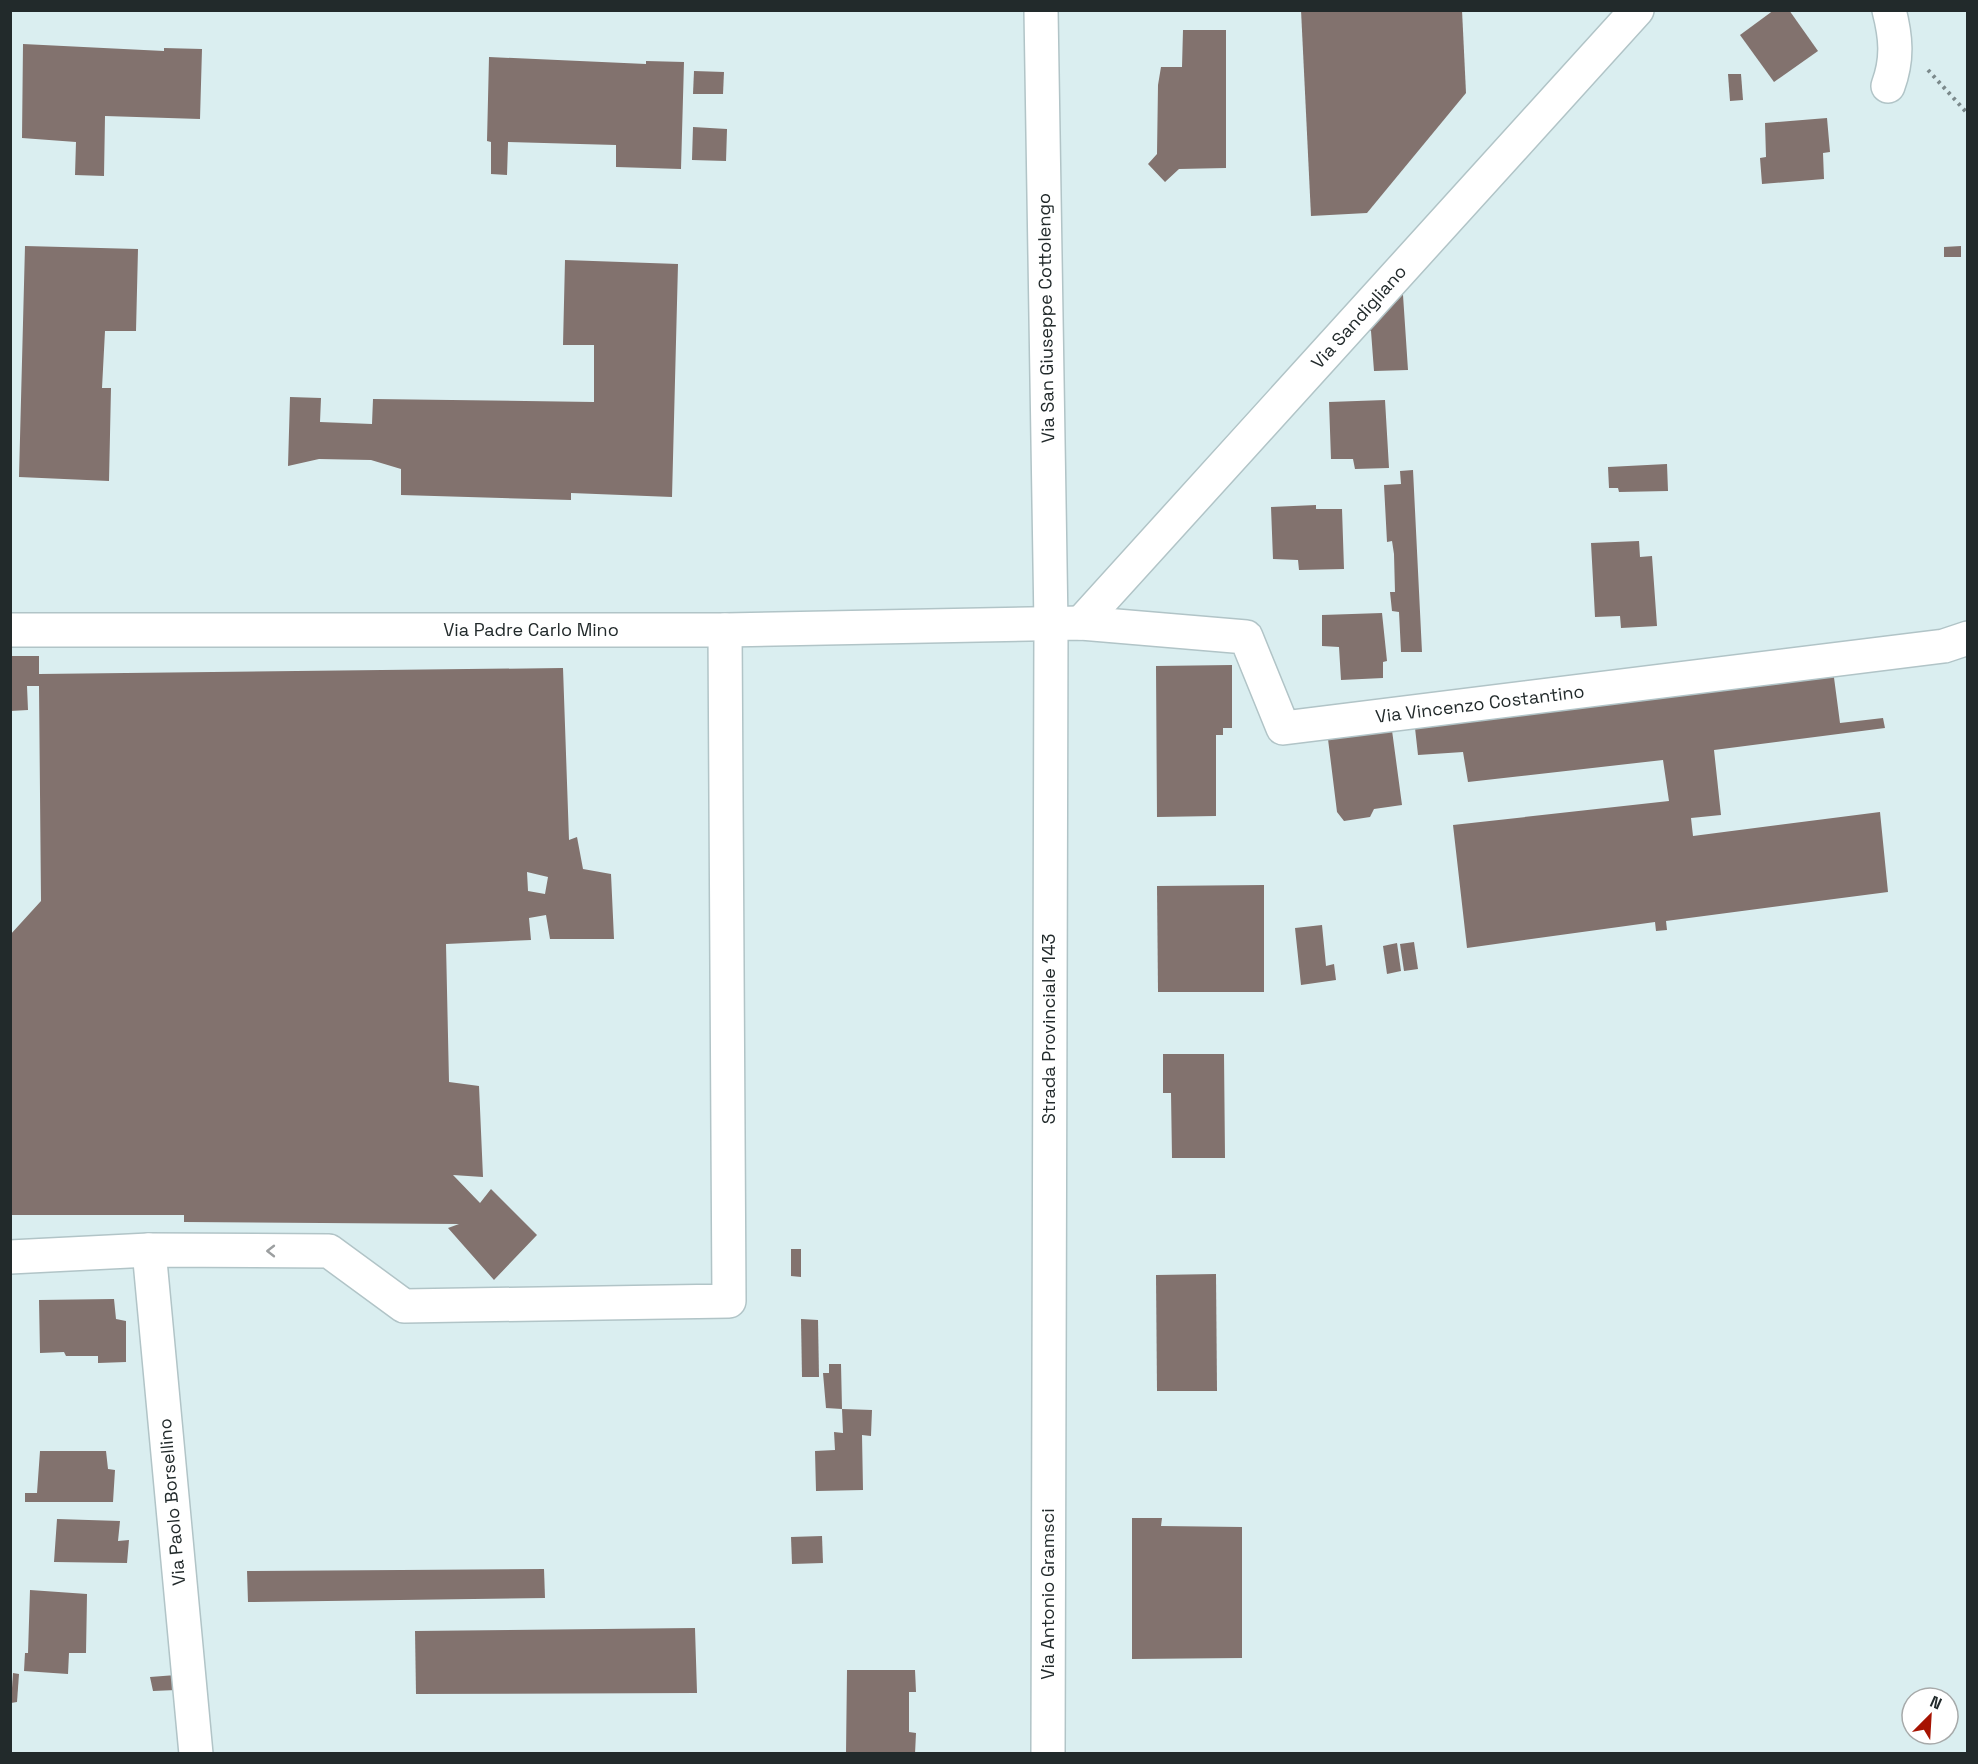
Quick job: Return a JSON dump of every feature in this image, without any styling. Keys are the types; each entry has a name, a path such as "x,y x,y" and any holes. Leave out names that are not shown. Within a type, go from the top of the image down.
{"street":[{"name":"Via San Giuseppe Cottolengo","path":"1041,10 1066,624"},
{"name":"Via Sandigliano","path":"1066,624 1637,10"},
{"path":"1888,86 1896,56 1895,34 1889,10"},
{"name":"Via Padre Carlo Mino","path":"10,630 725,630 1066,624"},
{"name":"Via Vincenzo Costantino","path":"1066,624 1246,637 1283,728 1944,646 1968,639"},
{"name":"Strada Provinciale 143","path":"1047,1434 1066,624"},
{"path":"10,1257 149,1250 329,1251 404,1306 729,1301 725,630"},
{"name":"Via Paolo Borsellino","path":"149,1250 196,1754"},
{"name":"Via Antonio Gramsci","path":"1047,1434 1048,1754"}],"building":[{"path":"1301,10 1462,10 1466,93 1367,213 1311,216"},
{"path":"1774,10 1789,10 1818,51 1774,82 1740,35"},
{"path":"1183,30 1226,30 1226,168 1179,169 1165,182 1148,164 1157,154 1158,85 1161,67 1182,67"},
{"path":"23,44 164,51 164,48 202,49 200,119 105,116 104,176 75,175 76,142 22,138"},
{"path":"489,57 646,64 646,61 684,62 681,169 616,167 616,145 508,142 507,175 491,174 491,142 487,141"},
{"path":"694,71 724,72 723,94 693,94"},
{"path":"1728,74 1741,74 1743,100 1730,101"},
{"path":"1827,118 1830,152 1823,153 1824,179 1762,184 1760,158 1766,157 1765,123"},
{"path":"693,127 727,129 726,161 692,160"},
{"path":"25,246 138,249 136,331 105,331 102,388 111,388 109,481 19,477"},
{"path":"1961,246 1961,257 1944,257 1944,247"},
{"path":"565,260 678,264 672,497 571,493 571,500 401,495 401,469 371,460 319,459 288,466 290,397 321,398 320,422 372,424 373,399 594,402 594,345 563,345"},
{"path":"1402,280 1408,370 1374,371 1371,331 1360,328"},
{"path":"1385,400 1389,468 1355,469 1353,459 1331,459 1329,402"},
{"path":"1667,464 1668,491 1619,492 1618,488 1609,488 1608,467"},
{"path":"1413,470 1422,652 1401,652 1399,612 1392,611 1390,592 1395,592 1394,554 1392,541 1387,542 1384,485 1401,484 1400,471"},
{"path":"1316,505 1316,509 1342,509 1344,569 1299,570 1298,560 1273,559 1271,507"},
{"path":"1639,541 1640,557 1652,556 1657,626 1621,628 1620,616 1595,617 1591,543"},
{"path":"1382,613 1387,661 1383,662 1383,678 1341,680 1339,647 1322,646 1322,615"},
{"path":"10,656 39,656 39,674 563,668 569,840 577,837 583,869 611,874 614,939 550,939 546,915 529,918 531,940 446,944 449,1082 479,1086 483,1177 453,1175 480,1203 491,1189 537,1235 494,1280 448,1228 459,1224 184,1222 184,1215 10,1215 10,935 41,901 39,686 27,686 28,710 10,711","holes":["527,872 548,877 545,894 528,891"]},
{"path":"1232,665 1232,728 1223,728 1223,735 1216,735 1216,816 1157,817 1156,666"},
{"path":"1833,670 1840,723 1883,718 1885,728 1714,750 1721,815 1691,818 1693,836 1880,812 1888,892 1666,921 1667,930 1656,931 1655,922 1467,948 1453,825 1669,801 1663,760 1468,782 1463,752 1418,755 1414,719"},
{"path":"1391,723 1402,805 1374,809 1370,817 1344,821 1337,812 1327,731"},
{"path":"1264,885 1264,992 1158,992 1157,886"},
{"path":"1322,925 1326,966 1334,964 1336,980 1301,985 1295,928"},
{"path":"1414,942 1418,969 1404,971 1400,944"},
{"path":"1397,943 1401,971 1387,974 1383,946"},
{"path":"1163,1054 1224,1054 1225,1158 1172,1158 1171,1093 1163,1093"},
{"path":"791,1249 801,1249 801,1277 791,1276"},
{"path":"1216,1274 1217,1391 1157,1391 1156,1275"},
{"path":"114,1299 116,1319 126,1321 126,1362 98,1363 98,1356 66,1356 64,1352 40,1353 39,1300"},
{"path":"801,1319 818,1320 819,1377 802,1377"},
{"path":"829,1364 841,1364 842,1409 826,1408 823,1373 829,1373"},
{"path":"842,1409 872,1410 871,1436 862,1435 863,1490 816,1491 815,1451 835,1450 834,1432 843,1433"},
{"path":"40,1451 106,1451 108,1469 115,1470 113,1502 25,1502 25,1493 37,1493"},
{"path":"1132,1518 1162,1518 1161,1526 1242,1527 1242,1658 1132,1659"},
{"path":"57,1519 120,1521 118,1541 129,1540 127,1563 54,1562"},
{"path":"822,1536 823,1563 792,1564 791,1537"},
{"path":"544,1569 545,1598 248,1602 247,1571"},
{"path":"30,1590 87,1594 86,1653 69,1653 68,1674 24,1671 25,1653 28,1653"},
{"path":"695,1628 697,1693 416,1694 415,1631"},
{"path":"847,1670 915,1670 916,1692 909,1692 909,1732 916,1733 915,1754 846,1754"},
{"path":"13,1673 19,1674 17,1702 11,1703"},
{"path":"176,1675 176,1690 153,1691 150,1677"}]}
